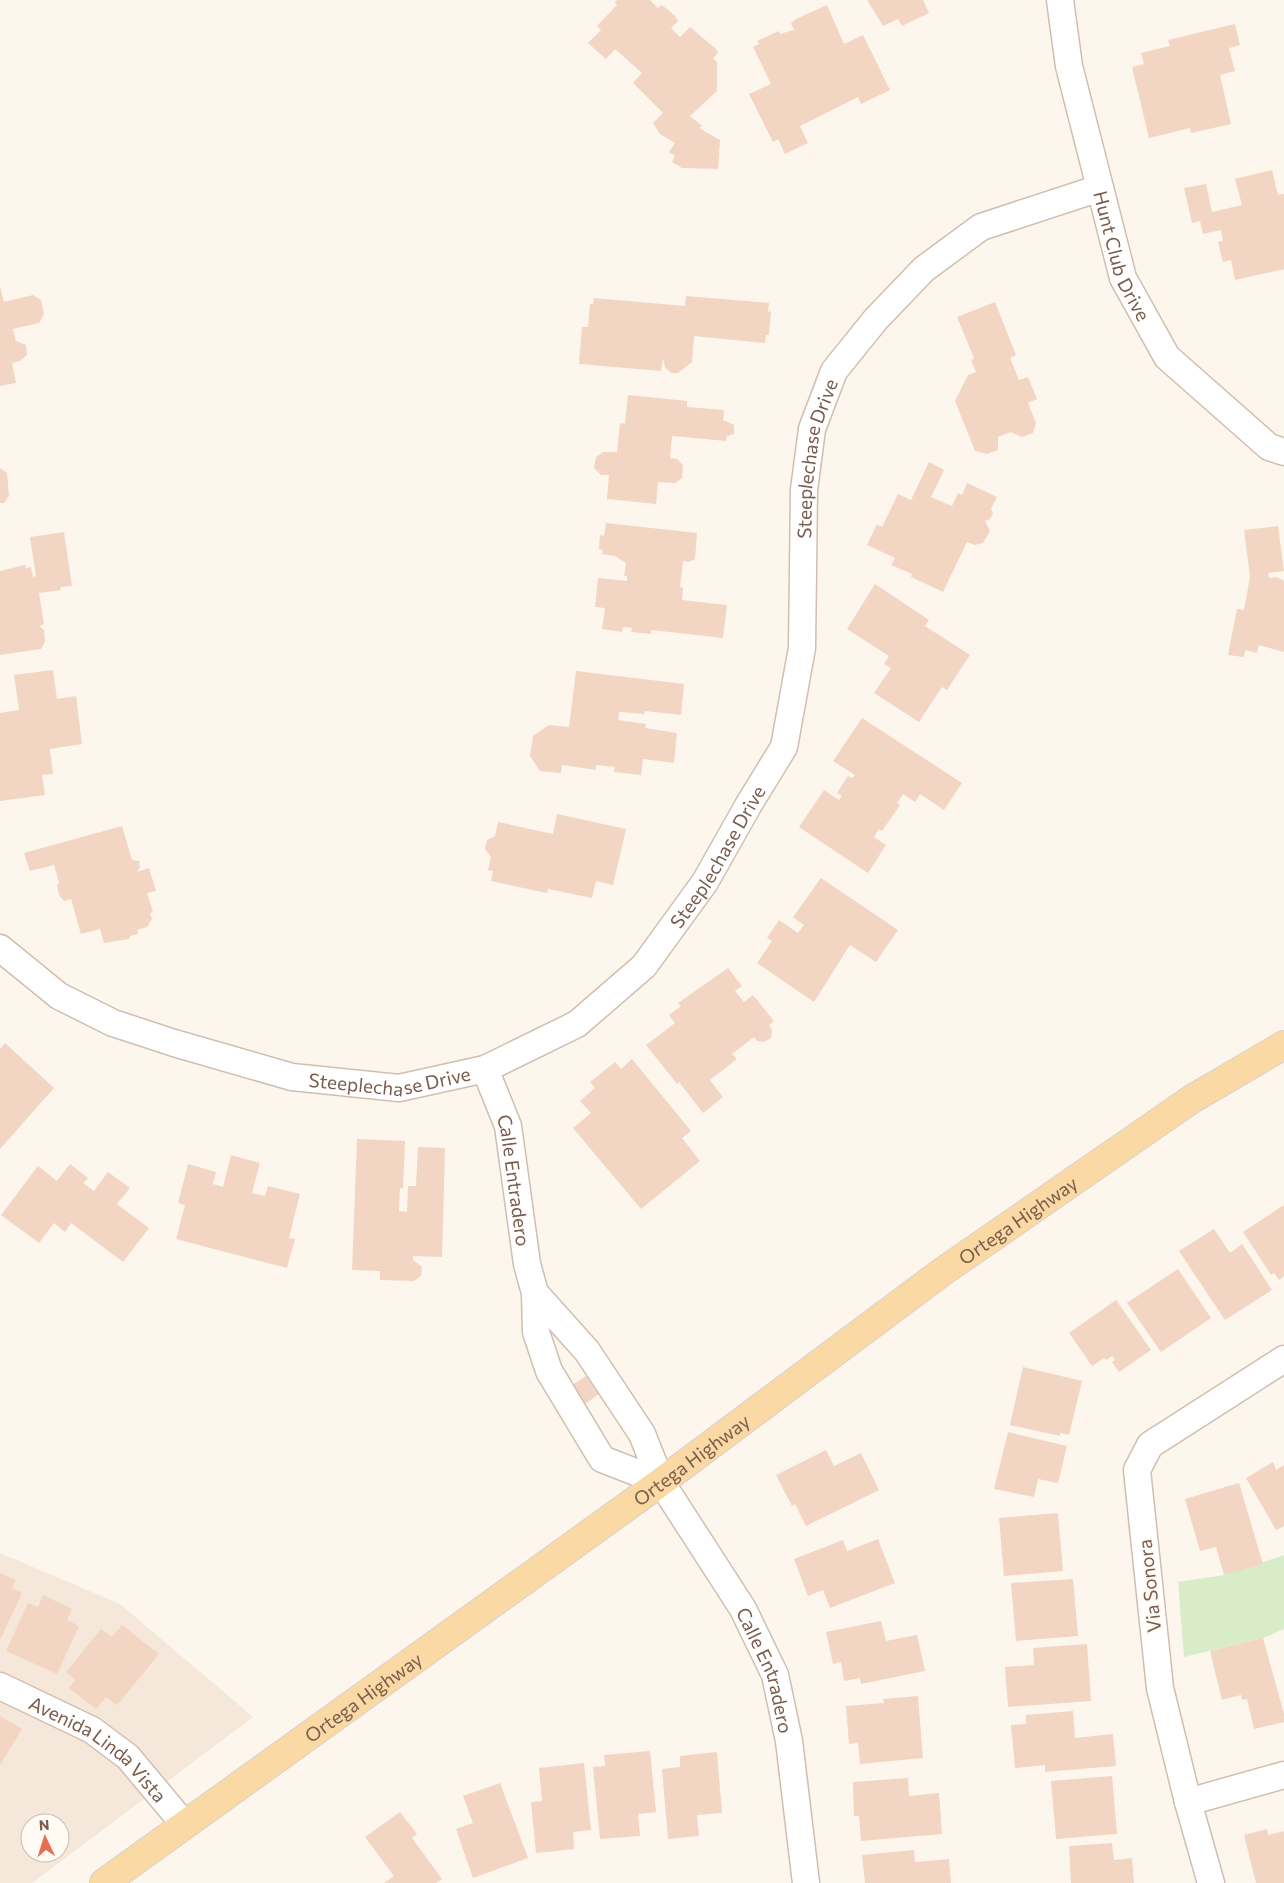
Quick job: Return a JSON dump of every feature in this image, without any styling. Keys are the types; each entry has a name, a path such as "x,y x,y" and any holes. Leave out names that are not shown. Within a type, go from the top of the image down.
{"main road":[{"name":"Ortega Highway","path":"104,1883 661,1482 942,1272 1192,1100 1284,1044"}],"street":[{"name":"Hunt Club Drive","path":"1060,0 1069,66 1123,278 1166,357 1270,447 1284,452"},
{"name":"Steeplechase Drive","path":"0,948 59,996 113,1023 174,1043 292,1077 399,1088 485,1069 577,1024 644,966 705,882 784,747 802,648 804,490 812,429 834,372 876,319 924,269 981,227 1100,188"},
{"name":"Calle Entradero","path":"485,1069 508,1126 527,1264 536,1293 536,1332 550,1371 602,1459 661,1482"},
{"name":"Calle Entradero","path":"536,1293 587,1351 642,1434 661,1482 743,1609 775,1674 789,1741 806,1883"},
{"path":"550,1371 587,1351"},
{"name":"Via Sonora","path":"1211,1883 1188,1802 1160,1688 1137,1470 1150,1445 1284,1359"},
{"name":"Avenida Linda Vista","path":"0,1686 92,1730 128,1756 184,1824"},
{"path":"1188,1802 1284,1775"}],"shaded area":[{"path":"0,1553 120,1604 253,1717 70,1854 70,1813 20,1813 20,1863 59,1863 32,1883 0,1883"}],"green space":[{"path":"1284,1555 1284,1629 1263,1638 1184,1657 1178,1582 1224,1575"}],"building":[{"path":"617,0 650,0 658,8 661,5 675,16 678,21 671,28 680,37 690,27 716,49 718,53 713,58 717,62 717,91 690,116 702,126 699,128 720,140 718,169 682,168 672,162 675,156 669,152 675,143 660,134 653,123 663,113 633,83 642,73 615,49 606,59 588,43 601,30 597,26 617,5 615,2"},
{"path":"867,0 923,0 929,13 902,26 898,19 883,26"},
{"path":"827,5 844,44 863,35 890,90 861,104 858,97 800,126 808,143 785,154 778,139 773,142 749,94 771,84 753,47 759,44 757,41 779,31 780,34 794,30 791,23 796,19"},
{"path":"1235,24 1240,45 1229,48 1235,71 1220,75 1231,124 1191,133 1190,128 1149,138 1132,67 1144,64 1141,53 1170,46 1168,40"},
{"path":"1272,170 1278,195 1284,194 1284,269 1235,280 1231,260 1223,262 1218,242 1223,241 1221,230 1203,234 1200,221 1192,223 1184,188 1206,184 1212,212 1242,205 1235,179"},
{"path":"0,287 4,302 33,295 41,300 44,314 39,323 13,329 16,341 26,345 27,355 20,361 12,363 16,383 0,386"},
{"path":"686,296 769,303 768,312 771,311 769,335 766,335 765,343 694,336 692,362 678,373 671,373 665,367 663,358 661,371 579,364 582,327 588,327 590,304 593,304 594,298 685,306"},
{"path":"995,302 1016,355 1010,358 1019,380 1028,377 1037,399 1028,403 1036,423 1033,433 1022,437 1011,432 998,437 998,450 987,454 975,451 955,401 968,375 976,372 971,360 974,358 957,317"},
{"path":"628,395 687,401 687,407 724,410 723,420 734,425 734,434 727,436 726,441 672,436 670,458 677,459 683,465 682,478 675,483 658,482 656,504 607,499 609,475 601,475 594,468 596,457 603,452 617,452 620,423 625,424"},
{"path":"929,462 944,470 931,497 952,506 958,493 962,495 967,483 997,497 991,509 993,513 990,519 985,521 990,531 983,543 975,545 967,542 943,592 911,577 912,574 891,565 895,558 867,545 877,524 882,527 898,494 911,500"},
{"path":"0,468 7,473 9,496 4,503 0,503"},
{"path":"606,523 697,533 695,559 689,562 683,561 680,587 683,588 682,600 727,605 723,638 651,630 651,634 631,632 632,628 623,627 622,632 602,629 605,608 595,607 598,578 627,581 627,576 624,576 626,563 615,556 602,554 603,550 599,549 600,535 604,536"},
{"path":"1278,526 1284,571 1268,573 1269,578 1277,577 1284,581 1284,652 1259,645 1257,653 1245,650 1244,657 1228,655 1237,609 1244,610 1250,577 1244,530"},
{"path":"64,532 72,586 60,587 61,590 39,593 44,624 39,626 44,630 45,642 41,649 0,655 0,571 25,565 26,568 31,567 33,577 36,576 30,537"},
{"path":"875,584 929,620 925,626 970,655 947,690 942,687 919,722 874,693 891,668 884,664 889,656 847,629"},
{"path":"53,670 57,699 76,696 82,744 50,749 53,774 42,775 45,795 0,801 0,713 19,710 14,675"},
{"path":"576,671 684,684 681,715 645,711 644,714 619,712 618,720 646,724 645,728 677,733 674,763 643,759 641,775 614,772 615,767 596,765 596,770 562,765 561,773 540,771 530,756 533,736 549,725 569,727"},
{"path":"862,718 962,783 944,810 920,794 915,802 903,794 897,803 900,805 882,831 879,829 874,837 886,845 868,873 799,827 824,790 839,800 842,796 837,793 848,776 852,778 855,775 833,761"},
{"path":"557,814 626,829 613,885 596,881 592,898 548,889 547,893 491,881 493,871 488,870 491,857 485,849 487,840 495,836 498,822 553,834"},
{"path":"122,826 132,860 139,861 140,867 137,872 149,868 156,891 147,893 153,912 150,913 152,919 147,927 137,930 138,934 130,936 129,939 104,943 100,929 81,934 71,899 64,901 59,895 57,885 59,883 54,865 30,871 24,853"},
{"path":"821,878 898,930 876,962 850,945 814,1002 757,963 772,941 767,938 779,920 798,933 804,925 793,917"},
{"path":"728,968 742,986 735,991 744,1002 753,995 774,1021 769,1025 772,1030 771,1038 764,1042 757,1041 754,1037 732,1054 737,1059 710,1080 723,1097 703,1113 679,1082 677,1084 646,1045 675,1023 669,1015 681,1006 678,1003"},
{"path":"5,1043 54,1088 0,1149 0,1049"},
{"path":"632,1059 691,1131 682,1138 700,1161 641,1209 573,1128 591,1113 580,1101 595,1088 590,1082 615,1062 621,1069"},
{"path":"357,1139 405,1141 403,1189 400,1188 399,1211 407,1212 408,1186 416,1186 418,1147 445,1148 442,1257 413,1256 413,1260 422,1267 421,1276 414,1281 380,1280 380,1271 352,1270"},
{"path":"231,1155 260,1163 252,1193 265,1196 268,1186 300,1194 289,1238 295,1239 287,1268 176,1239 185,1205 178,1203 188,1164 216,1172 213,1184 223,1187"},
{"path":"70,1164 88,1178 83,1183 94,1191 108,1172 130,1188 117,1204 149,1228 123,1262 71,1223 65,1232 54,1223 39,1243 1,1215 38,1166 57,1181"},
{"path":"1284,1205 1284,1276 1279,1280 1274,1273 1271,1275 1243,1232"},
{"path":"1214,1229 1230,1253 1242,1244 1272,1290 1225,1320 1179,1251"},
{"path":"1178,1269 1211,1318 1161,1352 1127,1303"},
{"path":"1116,1300 1151,1350 1119,1372 1112,1362 1115,1360 1112,1356 1106,1360 1104,1358 1092,1366 1069,1333"},
{"path":"1023,1367 1082,1381 1069,1435 1060,1433 1060,1436 1010,1425"},
{"path":"586,1376 599,1394 585,1404 572,1385"},
{"path":"1008,1432 1067,1446 1058,1483 1038,1479 1034,1497 994,1489"},
{"path":"826,1450 834,1466 861,1453 879,1490 806,1526 795,1504 792,1506 776,1475"},
{"path":"1273,1462 1276,1470 1284,1465 1284,1526 1276,1530 1246,1478"},
{"path":"1239,1483 1263,1564 1224,1575 1216,1547 1200,1551 1185,1499"},
{"path":"1058,1513 1063,1571 1004,1576 999,1518"},
{"path":"878,1539 895,1583 830,1608 823,1590 808,1596 794,1559 843,1540 847,1551"},
{"path":"0,1573 16,1580 12,1588 22,1593 0,1640"},
{"path":"1073,1579 1078,1636 1016,1641 1011,1583"},
{"path":"43,1595 72,1609 67,1620 79,1626 57,1674 6,1651 28,1603 38,1607"},
{"path":"881,1621 886,1641 917,1635 925,1671 861,1684 860,1678 844,1681 841,1662 833,1664 826,1632"},
{"path":"122,1625 159,1654 117,1705 106,1697 96,1709 69,1688 75,1680 66,1672 101,1629 112,1637"},
{"path":"1263,1638 1284,1714 1284,1722 1254,1729 1247,1699 1242,1700 1241,1695 1222,1700 1210,1651"},
{"path":"1087,1644 1091,1701 1008,1707 1005,1667 1034,1665 1033,1648"},
{"path":"918,1696 923,1758 860,1764 858,1743 849,1744 846,1706 884,1703 883,1699"},
{"path":"1073,1711 1075,1738 1113,1734 1116,1766 1045,1772 1045,1765 1015,1768 1011,1725 1026,1724 1026,1715"},
{"path":"0,1716 22,1729 0,1765"},
{"path":"650,1751 656,1812 638,1814 640,1836 600,1839 593,1767 605,1766 604,1755"},
{"path":"717,1752 722,1813 697,1815 699,1836 668,1839 662,1769 680,1767 680,1756"},
{"path":"584,1763 591,1830 573,1832 574,1849 536,1853 531,1802 542,1801 539,1768"},
{"path":"1112,1776 1117,1834 1056,1839 1051,1781"},
{"path":"908,1778 909,1796 939,1793 942,1834 861,1841 859,1816 854,1816 853,1782"},
{"path":"500,1783 528,1858 473,1878 456,1829 473,1823 463,1796"},
{"path":"400,1812 417,1834 412,1838 442,1879 436,1883 384,1883 394,1876 365,1837"},
{"path":"1267,1829 1268,1835 1284,1831 1284,1883 1256,1883 1244,1835"},
{"path":"1112,1843 1114,1860 1132,1858 1134,1883 1071,1883 1069,1846"},
{"path":"914,1850 915,1862 949,1859 951,1883 865,1883 862,1855"}]}
